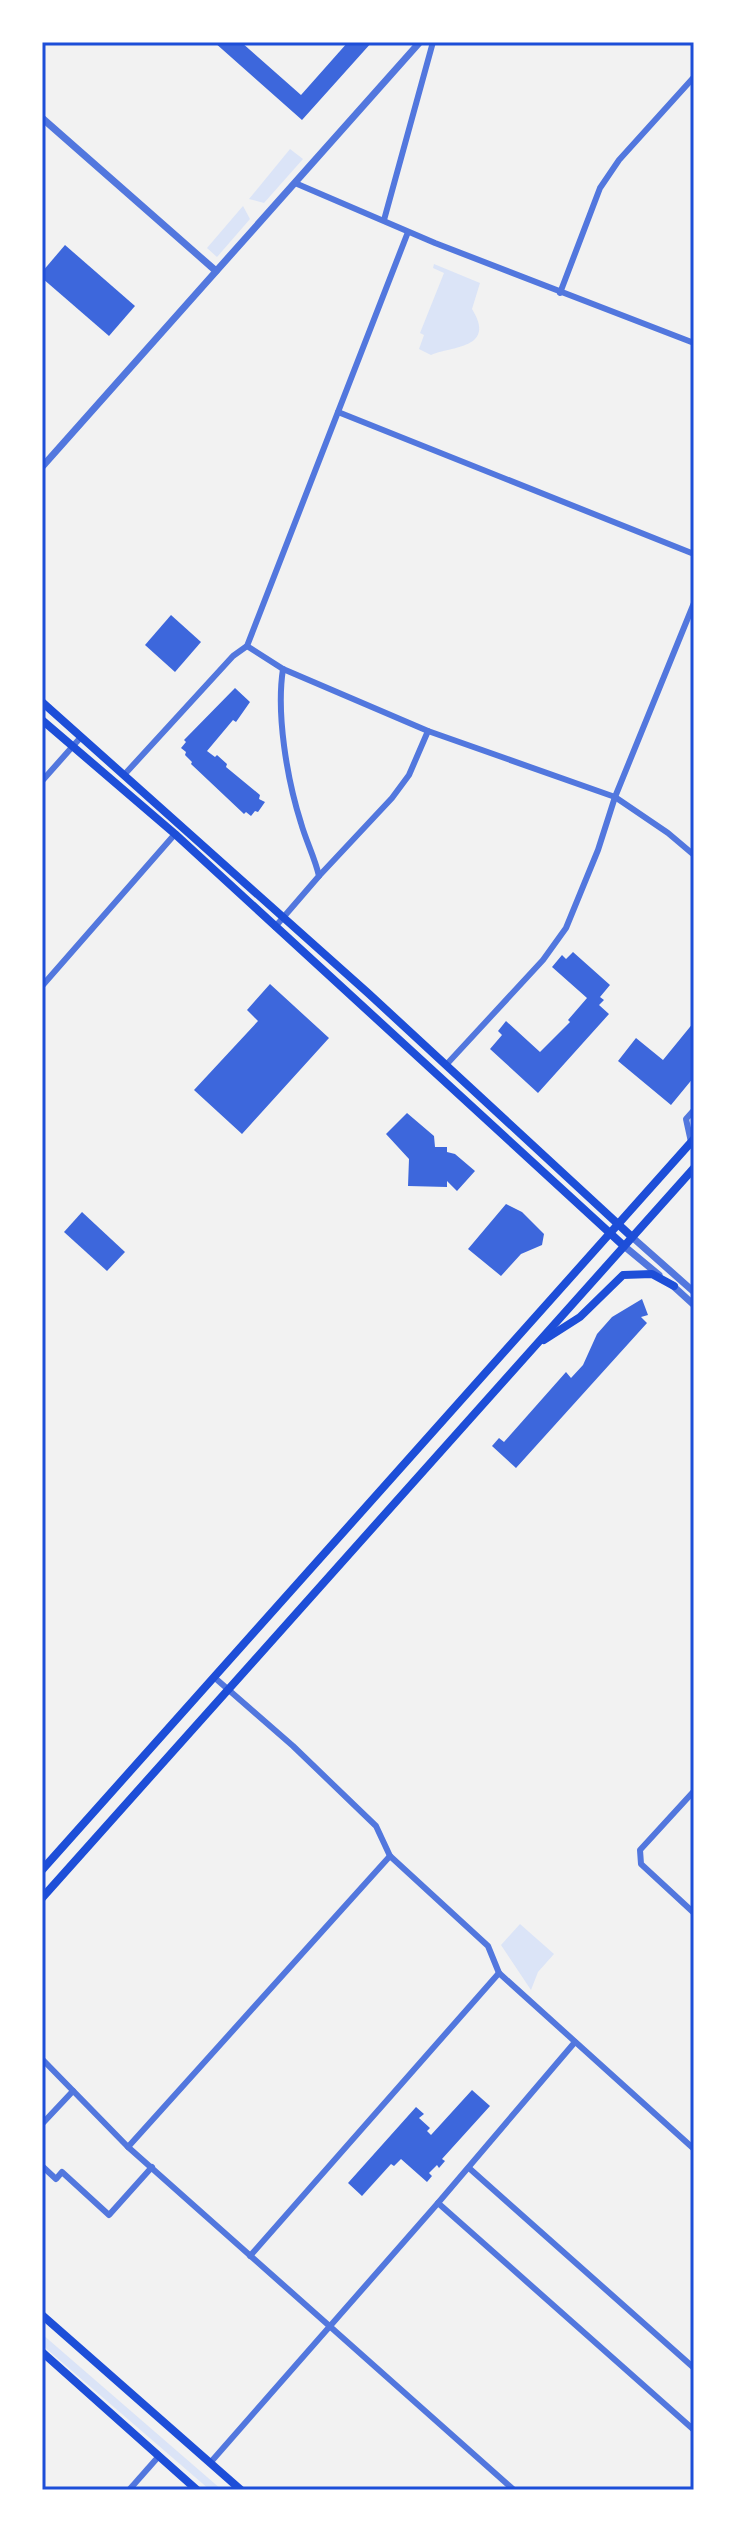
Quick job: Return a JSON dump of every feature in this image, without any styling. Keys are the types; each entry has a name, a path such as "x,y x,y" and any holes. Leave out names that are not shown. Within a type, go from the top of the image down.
{"main road":[{"path":"42,702 446,1065 632,1237"},
{"path":"42,720 175,834 624,1246"},
{"path":"42,1870 693,1140"},
{"path":"42,1898 694,1168"},
{"path":"534,1347 580,1317 623,1275 652,1274 674,1286"},
{"path":"42,2315 241,2490"},
{"path":"42,2352 197,2490"}],"street":[{"path":"42,467 420,42"},
{"path":"384,220 433,42"},
{"path":"560,293 600,188 619,160 694,77"},
{"path":"42,118 216,271"},
{"path":"295,183 560,293 694,343"},
{"path":"124,775 233,656 247,646 408,232"},
{"path":"338,412 694,554"},
{"path":"446,1065 543,960 566,928 598,850 615,797 694,603"},
{"path":"247,646 283,669 428,731 615,797 694,855"},
{"path":"283,669 280,717 300,821 319,876"},
{"path":"274,928 392,798 409,775 428,731"},
{"path":"42,781 81,737"},
{"path":"42,986 175,834"},
{"path":"693,1140 686,1119 694,1110"},
{"path":"632,1237 694,1292"},
{"path":"624,1246 694,1305"},
{"path":"215,1678 293,1746 376,1826 390,1856 488,1946 499,1973 694,2149"},
{"path":"694,1791 640,1850 641,1864 694,1913"},
{"path":"128,2147 390,1856"},
{"path":"250,2256 499,1973"},
{"path":"210,2463 469,2168 575,2042"},
{"path":"42,2059 128,2147 514,2490"},
{"path":"42,2124 73,2091"},
{"path":"42,2166 56,2179 62,2172 109,2215 152,2167"},
{"path":"469,2168 694,2368"},
{"path":"438,2203 694,2430"},
{"path":"129,2490 159,2456"}],"shaded area":[{"path":"290,149 303,159 264,203 249,199"},
{"path":"243,206 250,219 217,257 207,248"},
{"path":"434,264 480,283 472,309 479,332 468,344 431,355 419,349 424,335 420,333 444,273 433,268"},
{"path":"520,1924 554,1954 538,1972 531,1990 501,1945"},
{"path":"42,2334 222,2490 210,2490 42,2345"}],"building":[{"path":"214,42 241,42 301,95 348,42 372,42 302,120"},
{"path":"65,245 135,306 109,336 42,278 42,272"},
{"path":"171,615 201,642 175,672 145,645"},
{"path":"235,688 250,702 236,722 233,720 207,751 215,757 217,755 265,802 251,816 246,812 244,814 191,764 181,748 186,742 184,740"},
{"path":"573,952 610,985 600,997 604,1000 599,1005 609,1014 538,1093 490,1049 502,1035 498,1031 506,1021 540,1052 570,1022 568,1020 587,998 552,967 562,955 566,959"},
{"path":"270,984 329,1038 242,1134 194,1090 258,1021 247,1010"},
{"path":"694,1022 694,1077 671,1105 618,1061 636,1038 663,1060"},
{"path":"407,1113 434,1136 435,1147 447,1147 447,1152 455,1154 475,1171 457,1191 447,1181 447,1187 408,1186 409,1159 386,1134"},
{"path":"506,1204 522,1212 544,1234 542,1245 521,1254 501,1276 468,1249"},
{"path":"82,1212 125,1252 107,1271 64,1232"},
{"path":"642,1299 648,1315 641,1317 647,1323 516,1468 492,1446 499,1438 504,1442 566,1372 571,1378 583,1365 597,1334 612,1317"},
{"path":"472,2090 490,2106 442,2159 445,2161 439,2168 437,2165 429,2173 432,2176 427,2182 401,2159 394,2166 391,2164 362,2196 348,2183 416,2107 424,2114 419,2118 430,2128 427,2131 431,2135"}]}
